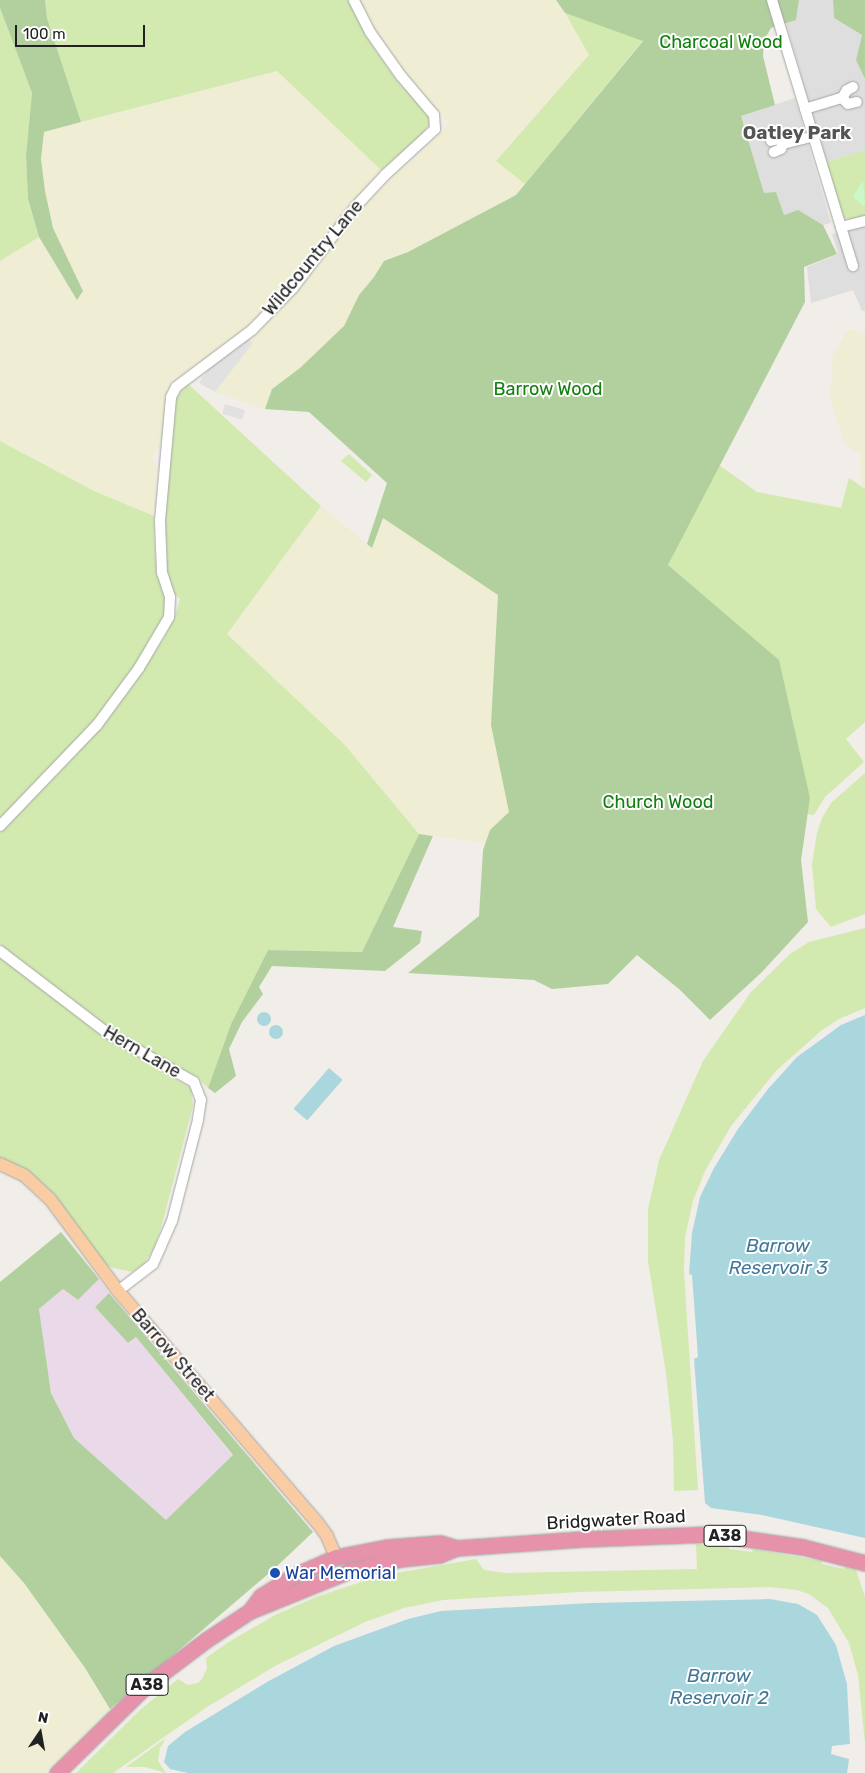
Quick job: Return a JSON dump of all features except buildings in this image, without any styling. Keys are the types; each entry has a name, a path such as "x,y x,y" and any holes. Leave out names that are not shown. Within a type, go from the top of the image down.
{"highway":[{"name":"Bridgwater Road","path":"57,1773 149,1683 180,1658 250,1611 267,1606 328,1578 377,1564 439,1555 456,1548 583,1538 713,1534 803,1547 865,1563"},
{"name":"Bridgwater Road","path":"250,1611 261,1596 295,1575 336,1557 388,1547 440,1543 456,1548"},
{"path":"336,1557 341,1564 348,1566 377,1564"},
{"path":"328,1578 336,1557"},
{"path":"267,1606 280,1604 329,1583 365,1572 377,1564"}],"main road":[{"name":"Barrow Street","path":"0,1164 24,1175 34,1182 50,1200 118,1291 318,1522 327,1536 336,1557"}],"street":[{"name":"Wildcountry Lane","path":"0,826 97,725 139,668 169,617 170,598 162,573 160,521 171,397 176,387 252,330 293,288 356,206 385,175 434,129 434,115 401,76 375,40 354,0"},
{"path":"772,0 853,266"},
{"path":"806,110 842,98 843,94 853,87"},
{"path":"842,98 848,104 856,102"},
{"path":"774,152 781,149 783,144 814,136"},
{"path":"771,141 780,139 783,144"},
{"path":"841,227 865,221"},
{"name":"Hern Lane","path":"0,951 106,1032 194,1082 201,1100 198,1120 172,1221 152,1264 118,1291"}],"shaded area":[{"path":"799,0 833,0 834,18 862,35 856,60 865,79 865,150 826,162 786,23 796,20"},
{"path":"795,98 831,223 823,225 798,211 784,215 776,193 764,193 741,116"},
{"path":"865,225 865,311 862,311 853,290 811,303 807,267 838,254 832,234"},
{"path":"249,339 253,343 215,392 199,383 208,369"},
{"path":"225,404 245,410 242,420 222,414"},
{"path":"99,1279 109,1293 95,1307 129,1343 136,1337 233,1456 166,1520 74,1438 51,1393 39,1309 63,1289 78,1300"}],"green space":[{"path":"0,0 45,0 47,18 81,122 44,132 41,159 45,191 53,228 83,291 77,300 39,237 28,199 26,155 32,93 0,8"},
{"path":"45,0 350,0 375,50 398,82 429,116 430,122 420,139 381,170 277,71 81,122 47,18"},
{"path":"359,0 556,0 589,55 496,160 525,184 516,195 408,252 384,261 359,295 344,326 300,368 272,389 265,409 215,392 199,383 272,319 317,268 358,212 449,123 404,74 383,45"},
{"path":"556,0 799,0 796,20 771,28 764,40 763,56 775,105 741,116 764,193 776,192 784,215 798,210 823,225 837,254 804,267 805,302 668,565 779,660 810,798 801,860 808,922 762,972 710,1020 679,989 637,955 608,984 552,989 534,980 408,973 479,916 483,850 490,830 509,812 491,725 498,595 383,518 372,548 367,544 387,483 309,412 265,409 272,389 300,368 344,326 359,295 384,261 408,252 516,195 643,41 565,13"},
{"name":"Charcoal Wood","path":"833,0 865,0 865,79 856,60 862,35 834,18"},
{"path":"0,8 32,93 26,155 28,199 39,237 0,261"},
{"path":"565,13 643,40 525,184 496,161 589,55"},
{"path":"278,71 381,170 279,296 255,320 223,346 170,383 162,446 156,451 153,458 157,470 154,516 94,491 0,441 0,261 39,237 77,300 83,291 53,228 45,191 41,159 44,132"},
{"path":"865,150 865,216 851,220 844,218 840,212 826,162"},
{"path":"863,181 865,204 862,205 853,196"},
{"path":"848,329 865,334 865,488 861,486 860,453 845,445 829,396 833,380 831,359"},
{"path":"187,383 321,506 227,634 344,744 419,834 362,952 268,950 231,1024 208,1088 196,1076 150,1055 81,1010 74,1000 60,993 0,944 0,833 85,745 128,692 163,640 174,619 180,599 172,592 167,583 164,527 176,399"},
{"path":"0,441 94,491 154,516 155,557 165,598 165,613 136,667 93,723 55,764 0,818"},
{"path":"349,454 372,475 366,482 341,461"},
{"path":"719,465 757,492 841,508 849,478 865,489 865,722 846,739 864,762 825,797 814,815 807,814 810,798 668,565"},
{"path":"321,506 372,548 382,517 498,595 491,725 509,812 490,830 485,843 419,834 344,744 227,634"},
{"path":"865,773 865,914 831,927 816,909 812,864 817,833 822,818 831,803"},
{"path":"419,834 433,836 393,927 422,931 420,943 385,971 272,966 259,987 263,994 242,1022 229,1049 236,1076 215,1093 208,1088 231,1024 268,950 362,952"},
{"path":"865,928 865,1008 839,1019 822,1030 776,1071 731,1126 705,1171 693,1201 685,1237 684,1272 698,1490 674,1491 673,1440 666,1373 648,1261 648,1209 659,1160 703,1061 751,992 790,954 809,942"},
{"path":"0,954 102,1036 191,1088 193,1106 161,1228 154,1248 144,1264 132,1272 109,1267 101,1260 47,1188 0,1159"},
{"path":"61,1232 99,1279 78,1300 63,1289 39,1309 51,1393 74,1438 166,1520 233,1455 136,1337 128,1343 95,1307 109,1293 313,1532 274,1569 110,1709 85,1668 24,1583 0,1556 0,1282"},
{"path":"696,1544 729,1546 729,1549 752,1552 753,1549 822,1561 822,1564 856,1570 865,1597 865,1743 858,1675 849,1643 828,1608 809,1594 797,1590 769,1587 579,1592 443,1600 404,1608 365,1622 275,1666 207,1707 113,1773 76,1773 140,1710 178,1679 188,1685 198,1683 207,1668 206,1658 227,1643 275,1615 316,1597 379,1576 476,1559 484,1570 506,1573 697,1569"},
{"path":"0,1556 24,1583 85,1668 110,1709 48,1773 0,1773"},
{"path":"166,1738 160,1748 158,1761 166,1773 145,1767 126,1767"}],"water":[{"path":"261,1012 267,1012 271,1019 267,1026 261,1026 257,1022 257,1016"},
{"name":"Barrow Reservoir 3","path":"865,1015 865,1538 762,1515 711,1508 705,1503 694,1359 698,1357 692,1275 689,1274 692,1233 700,1197 714,1168 738,1129 768,1089 797,1057 841,1025"},
{"path":"273,1025 279,1025 283,1032 279,1039 273,1039 269,1035 269,1029"},
{"path":"329,1068 343,1080 307,1121 294,1109"},
{"name":"Barrow Reservoir 2","path":"770,1599 798,1604 817,1615 836,1645 847,1684 850,1744 832,1746 831,1754 849,1759 847,1773 188,1773 170,1769 164,1762 168,1746 185,1732 267,1682 334,1646 408,1619 441,1611 592,1603"}],"place":[{"name":"War Memorial","path":"275,1573"}],"district":[{"name":"Oatley Park","path":"797,133"}],"park label":[{"name":"Barrow Wood","path":"548,389"},
{"name":"Church Wood","path":"658,802"}]}
